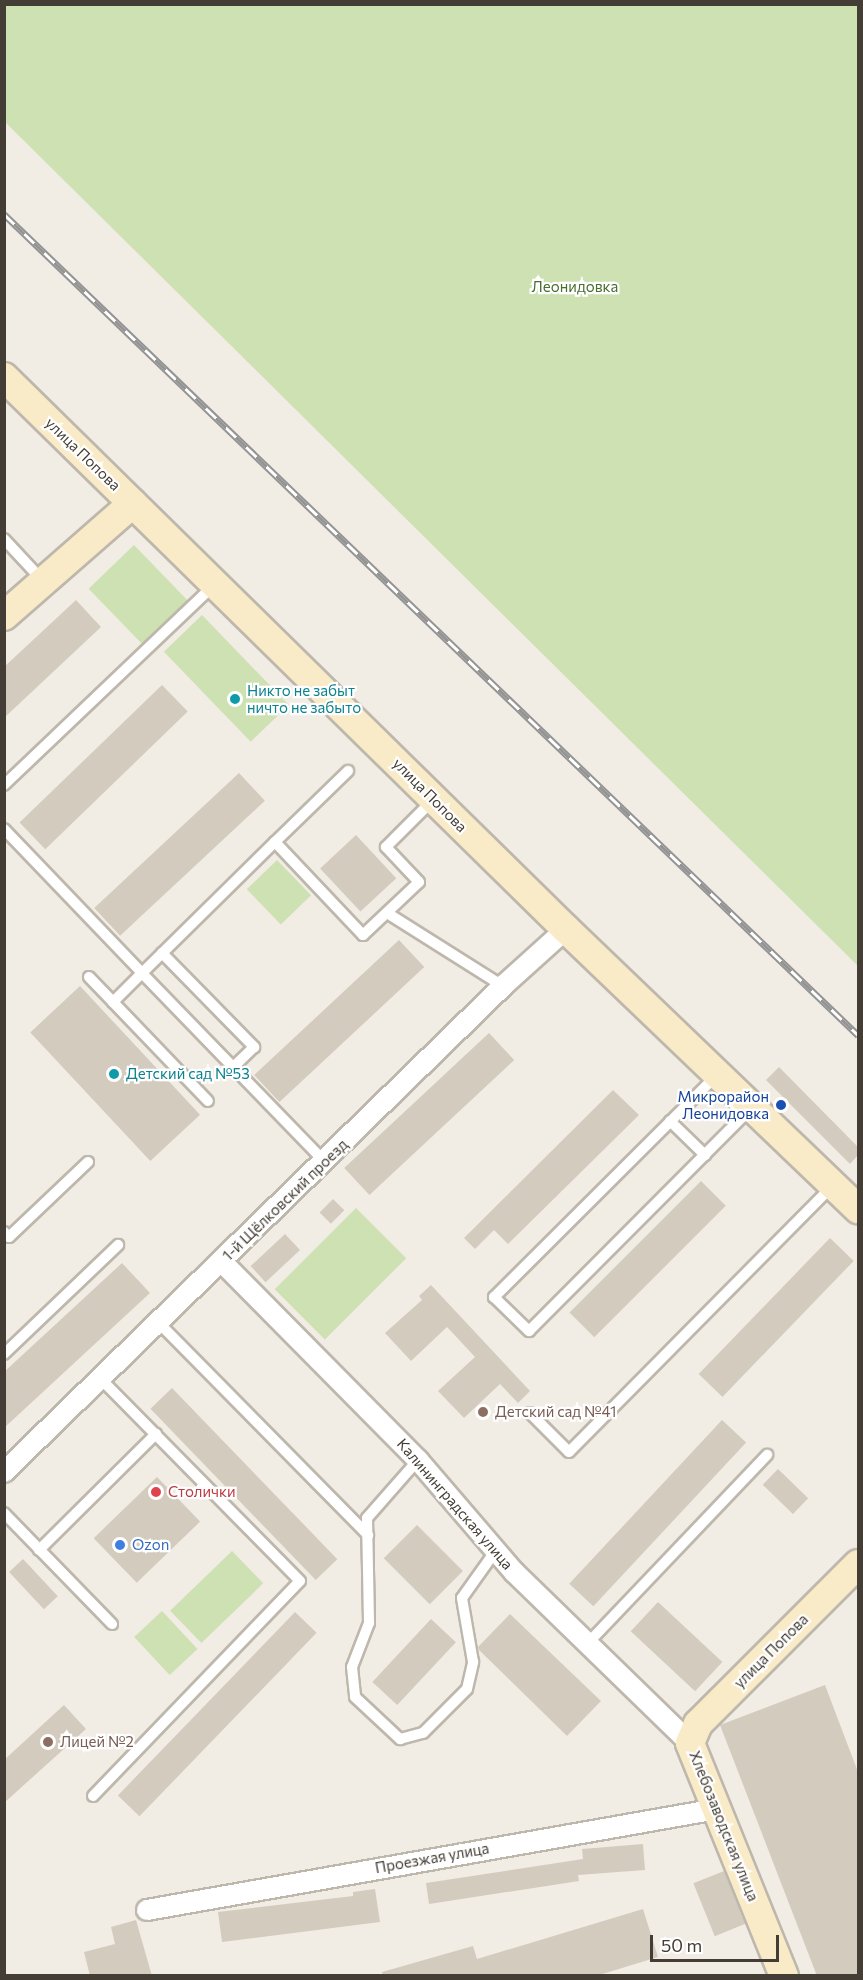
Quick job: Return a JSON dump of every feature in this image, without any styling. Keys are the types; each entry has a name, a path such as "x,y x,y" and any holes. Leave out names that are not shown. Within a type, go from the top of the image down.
{"street":[{"name":"улица Попова","path":"4,377 566,929 719,1072 858,1209"},
{"path":"4,616 133,503"},
{"name":"1-й Щёлковский проезд","path":"4,1472 325,1162 503,986 566,929"},
{"name":"Калининградская улица","path":"222,1262 418,1460 497,1549 514,1572 690,1743"},
{"name":"улица Попова","path":"690,1743 698,1724 858,1564"},
{"name":"Хлебозаводская улица","path":"690,1743 784,1976"},
{"name":"Проезжая улица","path":"147,1910 717,1809"}],"lane":[{"path":"4,539 43,581"},
{"path":"4,785 215,583"},
{"path":"113,1002 348,771"},
{"path":"275,842 363,935 419,882 386,847 434,799"},
{"path":"4,829 325,1162"},
{"path":"387,913 503,986"},
{"path":"162,953 254,1047 233,1067"},
{"path":"89,977 208,1101"},
{"path":"719,1072 494,1297 529,1331 753,1106"},
{"path":"670,1121 705,1155"},
{"path":"6,1237 87,1162"},
{"path":"530,1413 569,1452 834,1184"},
{"path":"4,1354 118,1245"},
{"path":"159,1323 368,1535"},
{"path":"93,1796 300,1581 101,1379"},
{"path":"39,1550 156,1434"},
{"path":"588,1643 767,1455"},
{"path":"418,1460 367,1518 369,1623 352,1667 355,1697 400,1739 423,1733 467,1689 473,1662 462,1598 497,1549"},
{"path":"4,1514 112,1624"}],"green space":[{"name":"Леонидовка","path":"4,5 858,5 858,966 5,122"},
{"path":"134,545 188,601 143,645 89,589"},
{"path":"202,615 289,705 251,742 164,652"},
{"path":"277,860 311,895 281,924 247,889"},
{"path":"356,1208 406,1258 325,1340 275,1289"},
{"path":"232,1551 263,1583 201,1643 170,1611"},
{"path":"162,1611 197,1649 170,1675 134,1637"}],"building":[{"path":"76,600 101,627 4,718 4,667"},
{"path":"162,685 188,712 45,849 20,823"},
{"path":"239,773 265,801 120,936 94,908"},
{"path":"356,835 396,878 360,912 320,868"},
{"path":"399,940 424,967 279,1102 254,1075"},
{"name":"Детский сад №53","path":"80,986 200,1115 150,1161 30,1032"},
{"path":"489,1033 514,1060 369,1195 344,1168"},
{"path":"779,1067 858,1147 858,1155 850,1164 766,1080"},
{"path":"613,1090 639,1115 508,1244 494,1230 475,1249 464,1238"},
{"path":"701,1181 726,1206 594,1337 569,1313"},
{"path":"333,1199 344,1210 331,1224 320,1212"},
{"path":"285,1234 300,1250 266,1282 251,1266"},
{"path":"830,1238 854,1261 722,1397 699,1374"},
{"path":"122,1263 150,1293 4,1428 4,1372"},
{"path":"431,1285 530,1391 518,1403 500,1384 464,1418 438,1391 475,1357 447,1327 411,1361 385,1333 422,1300 419,1296"},
{"path":"172,1388 337,1559 316,1580 150,1409"},
{"path":"722,1420 746,1443 593,1606 569,1584"},
{"path":"778,1469 808,1498 793,1514 763,1485"},
{"path":"157,1477 200,1522 137,1583 94,1538"},
{"path":"417,1525 463,1571 430,1604 384,1558"},
{"path":"23,1559 58,1596 44,1609 9,1572"},
{"path":"658,1602 722,1662 695,1691 631,1631"},
{"path":"295,1612 317,1633 139,1816 118,1795"},
{"path":"510,1614 601,1701 567,1736 479,1650 478,1647"},
{"path":"431,1619 456,1642 397,1705 372,1682"},
{"path":"825,1685 858,1772 858,1976 817,1976 720,1725"},
{"name":"Лицей №2","path":"64,1705 86,1729 4,1803 4,1760"},
{"path":"643,1844 645,1870 578,1875 579,1881 429,1904 426,1883 583,1859 582,1849"},
{"path":"724,1871 745,1924 715,1936 693,1883"},
{"path":"375,1889 380,1922 222,1942 218,1912 353,1896 353,1892"},
{"path":"643,1909 658,1957 596,1976 383,1976 382,1972 473,1946 477,1959"},
{"path":"136,1920 152,1976 90,1976 84,1952 115,1944 111,1927"}],"railway":[{"path":"4,214 858,1035"}],"place":[{"name":"Никто не забыт ничто не забыто","path":"235,699"},
{"name":"Детский сад №53","path":"114,1074"},
{"name":"Микрорайон Леонидовка","path":"781,1105"},
{"name":"Детский сад №41","path":"483,1412"},
{"name":"Столички","path":"156,1492"},
{"name":"Ozon","path":"120,1545"},
{"name":"Лицей №2","path":"48,1742"}]}
